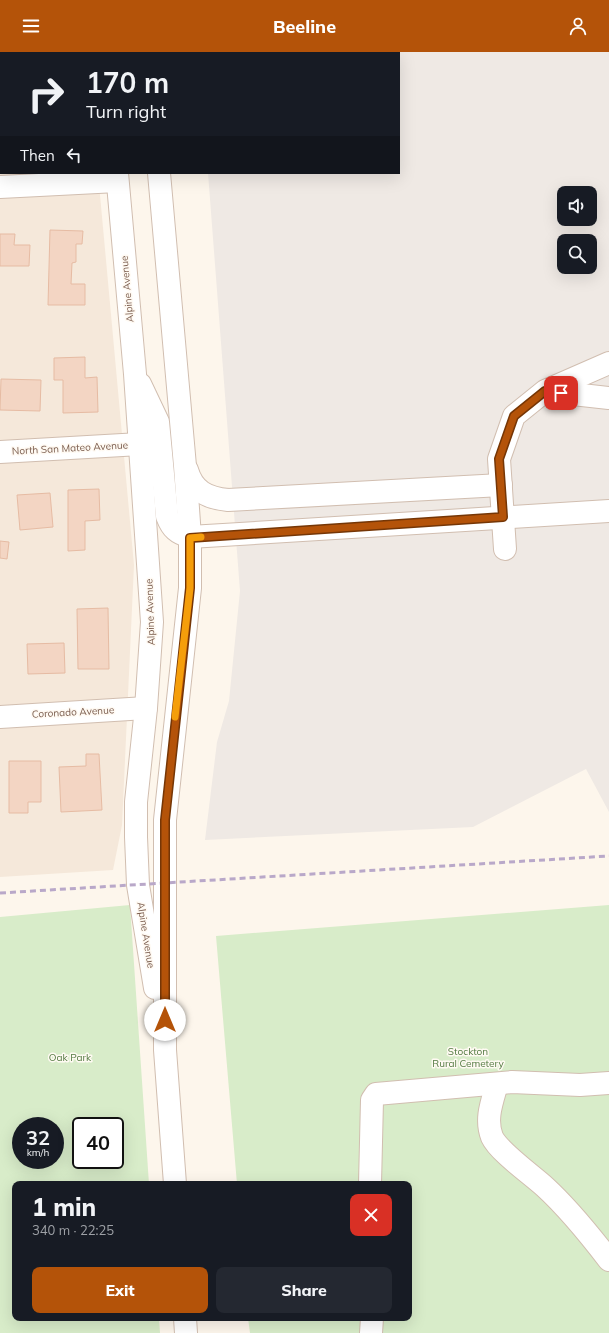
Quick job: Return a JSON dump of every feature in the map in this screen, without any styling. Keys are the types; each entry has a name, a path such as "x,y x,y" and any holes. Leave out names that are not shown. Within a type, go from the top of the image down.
{"street":[{"name":"Alpine Avenue","path":"159,174 190,538 190,588 165,820 165,1050 175,1181"},
{"name":"Alpine Avenue","path":"117,177 140,444 152,622 146,708 136,802 138,885 165,1050"},
{"path":"0,187 117,177"},
{"path":"505,549 499,459 514,416 545,391 609,363"},
{"path":"134,374 158,422 167,516 171,527 180,534 190,538 609,511"},
{"path":"545,391 609,398"},
{"name":"North San Mateo Avenue","path":"0,452 140,444"},
{"path":"185,466 193,485 199,491 206,496 222,499 501,485"},
{"name":"Coronado Avenue","path":"0,717 146,708"},
{"path":"370,1181 372,1100 376,1094 512,1082 580,1085 609,1083"},
{"path":"497,1084 488,1119 493,1138 507,1154 545,1187 583,1225 609,1260"},
{"path":"185,1321 186,1333"},
{"path":"371,1333 372,1321"}],"shaded area":[{"path":"400,52 609,52 609,812 586,769 473,827 205,840 217,742 229,701 240,591 208,174 400,174"},
{"path":"0,174 98,174 134,565 122,825 113,870 0,877"}],"green space":[{"name":"Oak Park","path":"130,905 149,1181 12,1181 12,1321 159,1321 160,1333 0,1333 0,917"},
{"name":"Stockton Rural Cemetery","path":"609,905 609,1333 250,1333 248,1321 412,1321 412,1181 237,1181 216,936"}],"building":[{"path":"50,230 83,231 82,244 76,244 76,262 72,263 71,284 85,284 85,305 48,305"},
{"path":"0,234 15,234 14,245 30,245 29,266 0,266"},
{"path":"85,357 85,378 97,377 98,412 63,413 63,380 54,380 54,358"},
{"path":"1,379 41,380 40,411 0,410"},
{"path":"99,489 100,520 85,521 85,550 68,551 68,490"},
{"path":"50,493 53,527 20,530 17,495"},
{"path":"0,541 9,542 7,559 0,558"},
{"path":"108,608 109,669 78,669 77,609"},
{"path":"64,643 65,673 28,674 27,644"},
{"path":"86,754 99,754 102,810 61,812 59,767 86,766"},
{"path":"9,761 41,761 41,802 28,802 28,813 9,813"}],"railway":[{"path":"0,893 609,856"}],"slow traffic":[{"path":"175,717 190,588 190,538 201,537"}],"route":[{"path":"165,1020 165,820 170,761 190,588 190,538 503,517 499,459 514,416 545,391 561,393"}]}
